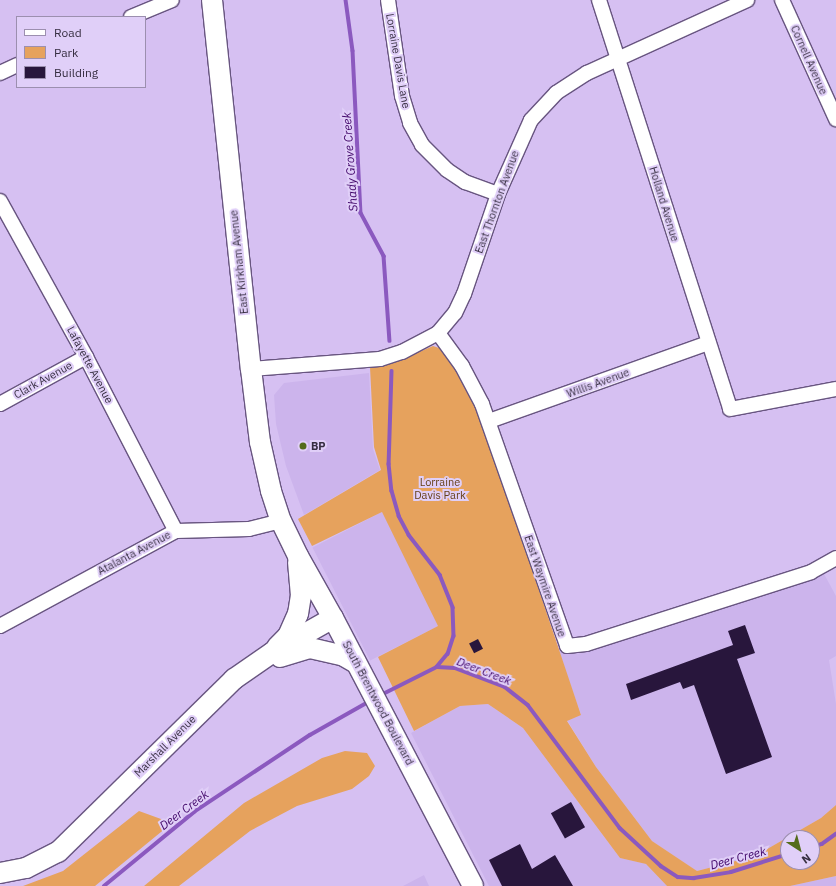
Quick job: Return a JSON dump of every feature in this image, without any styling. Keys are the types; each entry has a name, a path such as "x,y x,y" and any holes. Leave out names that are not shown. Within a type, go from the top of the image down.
{"main road":[{"name":"East Kirkham Avenue","path":"212,0 260,442 280,521"},
{"name":"South Brentwood Boulevard","path":"280,521 400,745 472,886"},
{"path":"272,652 288,636 298,614 301,596 298,556"},
{"name":"Marshall Avenue","path":"0,873 35,864 66,846 234,679 272,652 333,618"},
{"path":"234,679 274,659 310,648 344,656 360,671"}],"street":[{"path":"133,16 172,0"},
{"name":"Lorraine Davis Lane","path":"388,0 402,96 410,123 422,145 447,170 466,182 498,194"},
{"name":"Holland Avenue","path":"599,0 730,409 836,389"},
{"name":"East Thornton Avenue","path":"251,370 380,359 402,352 438,333 455,313 464,294 498,194 531,120 556,93 618,57 747,0"},
{"name":"Cornell Avenue","path":"782,0 836,119"},
{"path":"0,73 16,66"},
{"name":"Lafayette Avenue","path":"0,201 86,357 176,531"},
{"name":"East Waymire Avenue","path":"438,333 473,384 489,421 567,646 586,644 811,572 836,558"},
{"name":"Willis Avenue","path":"489,421 708,343"},
{"name":"Clark Avenue","path":"0,404 86,357"},
{"name":"Atalanta Avenue","path":"0,626 176,531 249,529 280,521"}],"shaded area":[{"path":"369,373 373,449 380,470 304,515 286,466 276,424 274,395 284,383"},
{"path":"382,512 440,625 370,661 313,547"},
{"path":"823,572 836,596 836,656 829,660 836,704 836,805 821,818 800,830 780,830 780,842 755,856 697,871 652,841 596,767 567,720 581,714 555,643 563,650 576,654 586,652"},
{"path":"488,704 523,728 620,858 646,864 667,886 489,886 411,733 460,706"},
{"path":"424,875 429,886 403,886"},
{"path":"836,876 836,886 790,886"}],"green space":[{"name":"Lorraine Davis Park","path":"433,346 439,348 453,364 472,396 498,468 581,715 567,721 596,767 652,841 697,871 755,856 780,842 780,870 820,870 820,830 800,830 821,818 836,805 836,876 790,886 667,886 646,864 620,858 523,728 488,704 460,706 414,731 378,657 438,626 382,512 312,546 298,519 381,470 374,447 370,367 396,362"},
{"path":"345,751 367,753 375,766 369,776 352,789 297,806 250,831 179,886 144,886 244,803 322,758"},
{"path":"139,811 172,823 95,886 23,886 63,871"}],"building":[{"path":"745,625 755,653 737,659 772,757 726,774 694,685 683,689 680,682 631,700 626,684 733,645 728,631"},
{"path":"478,639 483,649 474,653 469,644"},
{"path":"571,802 585,827 565,839 551,813"},
{"path":"520,844 532,869 555,855 573,886 502,886 489,860"}],"waterway":[{"name":"Shady Grove Creek","path":"346,0 353,51 361,213 384,256 390,341"},
{"name":"Shady Grove Creek","path":"392,371 389,464 392,491 399,516 409,535 440,575 453,608 454,636 448,654 437,667"},
{"name":"Deer Creek","path":"381,695 437,667 455,668 505,687 528,705 620,828 661,866 678,877 694,878 731,872 780,857"},
{"name":"Deer Creek","path":"104,886 194,812 310,735 370,701"},
{"name":"Deer Creek","path":"820,845 836,834"}],"place":[{"name":"BP","path":"303,446"}]}
